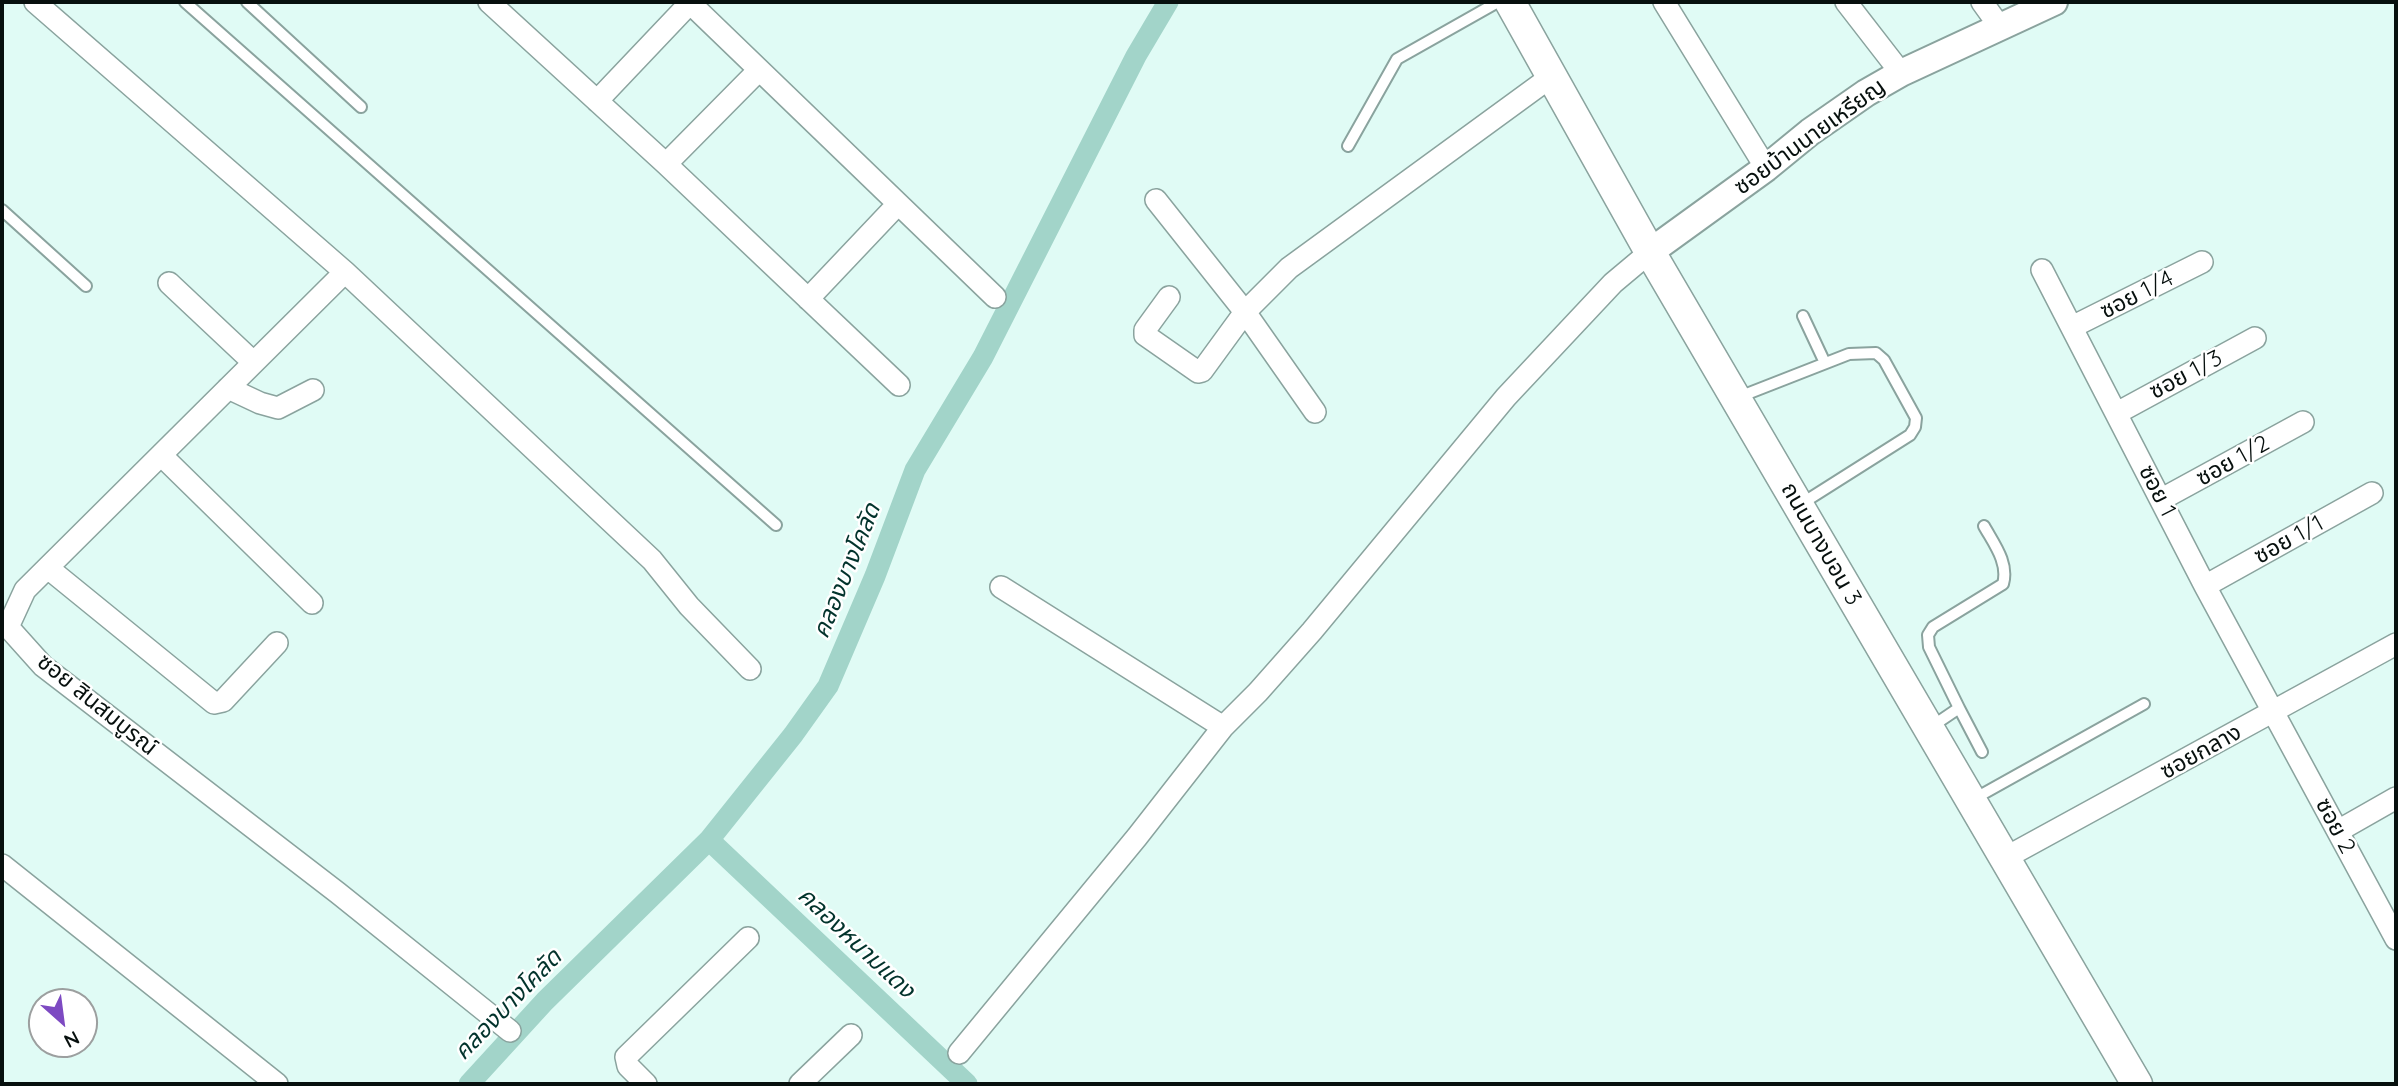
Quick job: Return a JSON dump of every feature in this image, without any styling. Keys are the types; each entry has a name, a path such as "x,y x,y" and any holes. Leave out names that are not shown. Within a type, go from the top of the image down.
{"main road":[{"name":"ถนนบางบอน 3","path":"1510,2 1650,252 2137,1084"}],"street":[{"path":"35,2 345,272 652,560 689,606 750,668"},
{"path":"489,2 666,164 899,385"},
{"path":"597,101 689,2 995,297"},
{"path":"1664,2 1766,168"},
{"path":"1846,2 1901,73"},
{"path":"1982,2 2000,27"},
{"name":"ซอยบ้านนายเหรียญ","path":"1650,252 1866,93 1901,73 2054,2"},
{"path":"666,164 759,70"},
{"path":"1169,297 1145,330 1145,335 1198,372 1202,371 1245,312 1290,268 1552,76"},
{"path":"1156,200 1245,312 1315,412"},
{"path":"808,299 898,204"},
{"path":"959,1053 1137,837 1223,727 1312,631 1506,397 1613,283 1650,252"},
{"name":"ซอย 1/4","path":"2072,327 2202,262"},
{"name":"ซอย 1","path":"2042,270 2205,586 2274,712"},
{"name":"ซอย สินสมบูรณ์","path":"345,272 25,590 5,627 43,666 338,893 510,1031"},
{"path":"169,283 253,362"},
{"name":"ซอย 1/3","path":"2117,413 2255,338"},
{"path":"228,388 278,408 313,390"},
{"name":"ซอย 1/2","path":"2162,499 2303,422"},
{"path":"161,455 312,603"},
{"name":"ซอย 1/1","path":"2205,586 2372,493"},
{"path":"48,568 214,703 223,701 277,643"},
{"path":"1001,587 1223,727"},
{"name":"ซอยกลาง","path":"2005,858 2396,644"},
{"name":"ซอย 2","path":"2274,712 2394,931"},
{"path":"2338,831 2396,798"},
{"path":"2,865 277,1084"},
{"path":"646,1084 628,1066 626,1057 748,938"},
{"path":"800,1084 851,1035"}],"lane":[{"path":"185,2 776,525"},
{"path":"247,2 361,107"},
{"path":"1348,146 1397,59 1498,2"},
{"path":"2,210 86,286"},
{"path":"1803,316 1825,363"},
{"path":"1736,398 1849,354 1876,354 1884,360 1916,418 1915,427 1910,435 1799,505"},
{"path":"1982,752 1930,647 1928,635 1933,628 2003,584 2004,564 1984,526"},
{"path":"1971,800 2144,704"},
{"path":"1929,728 1959,708"}],"waterway":[{"name":"คลองบางโคลัด","path":"469,1084 545,1001 709,840 793,735 828,686 875,576 915,470 983,357 1136,56 1168,2"},
{"name":"คลองหนามแดง","path":"709,840 967,1084"}]}
